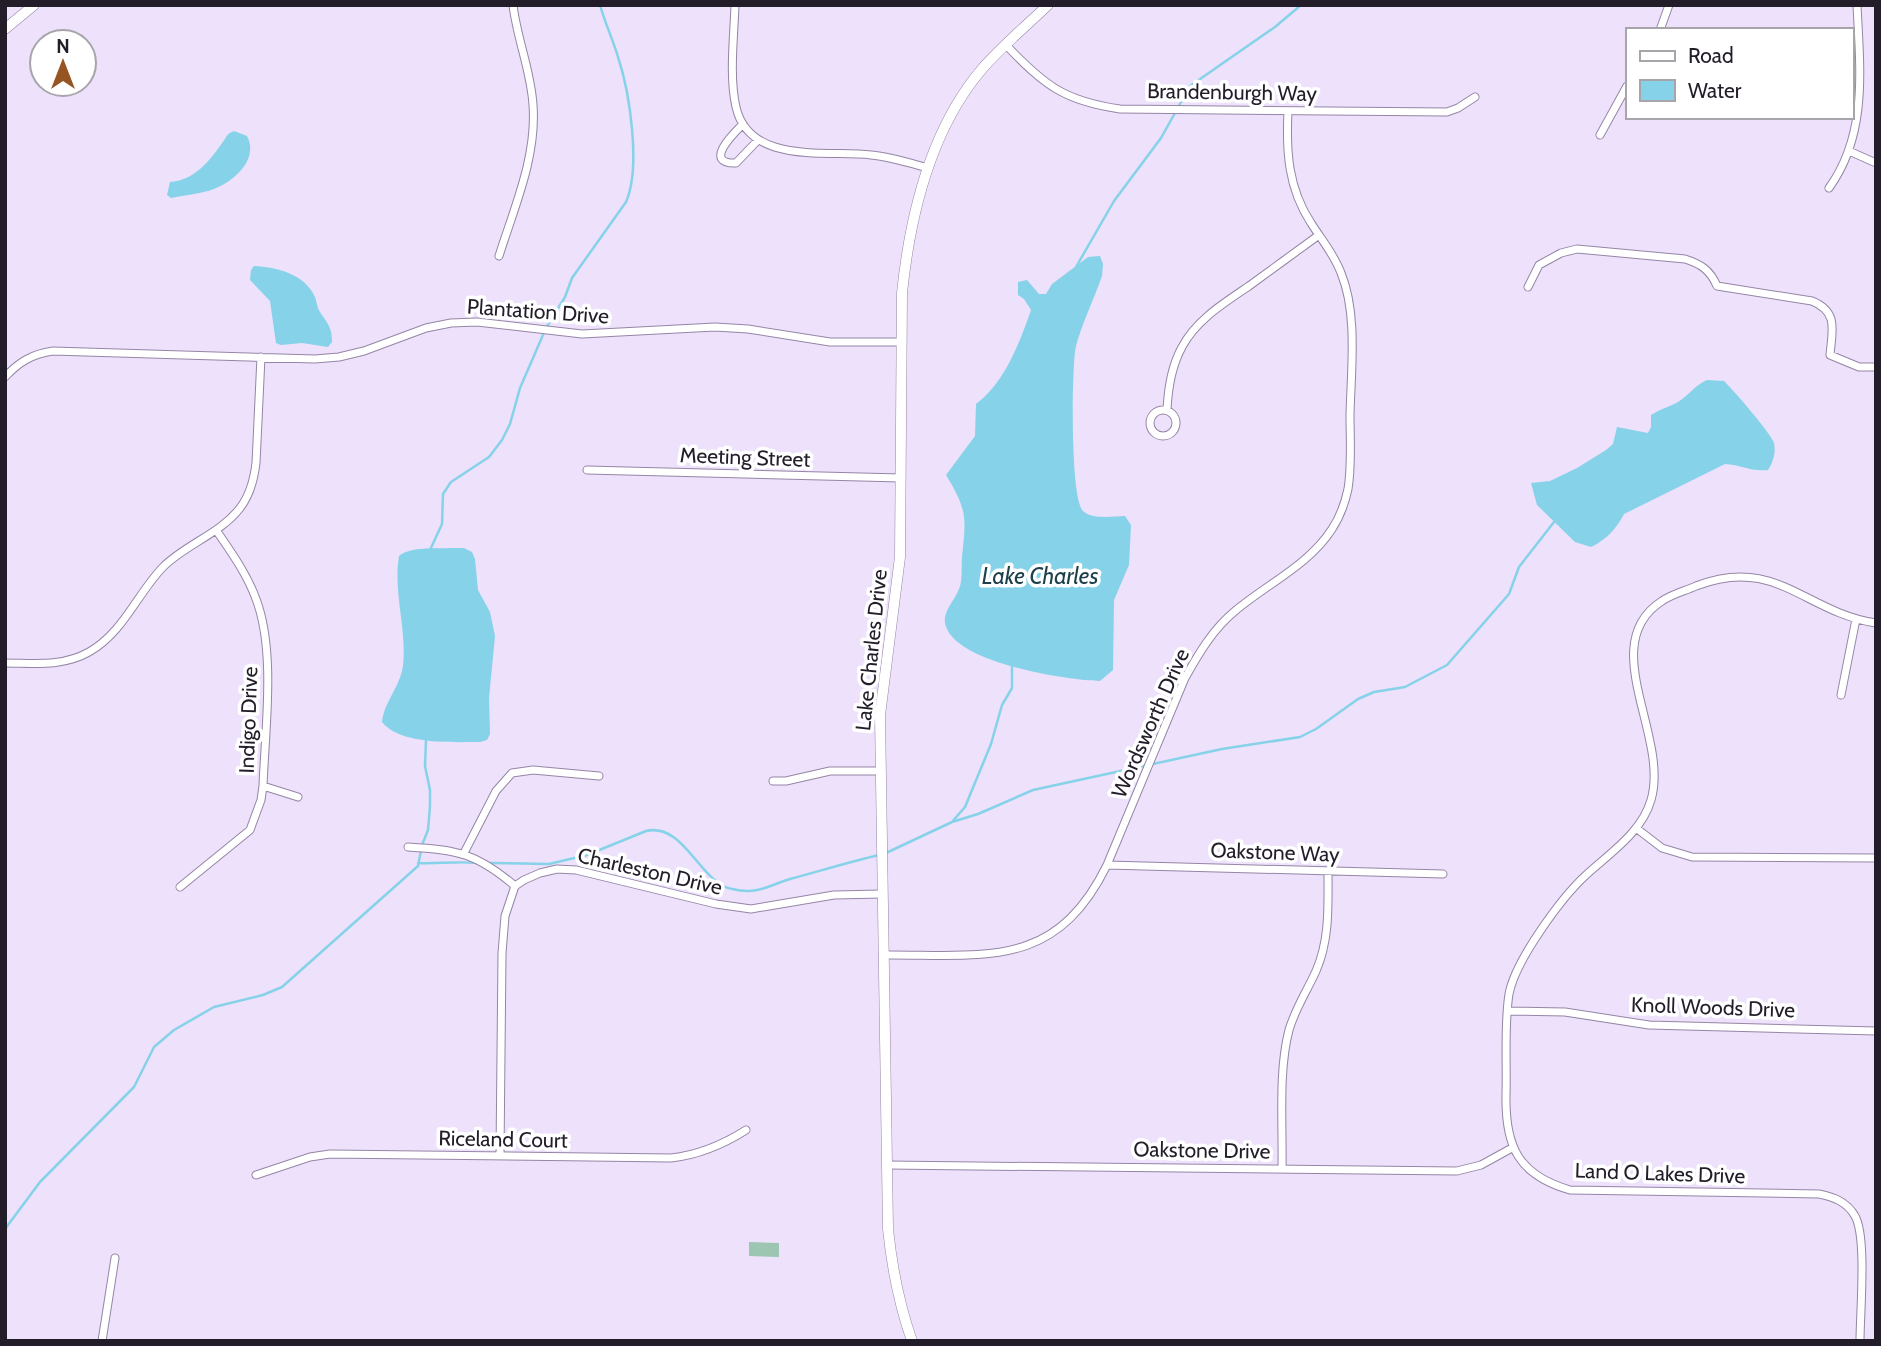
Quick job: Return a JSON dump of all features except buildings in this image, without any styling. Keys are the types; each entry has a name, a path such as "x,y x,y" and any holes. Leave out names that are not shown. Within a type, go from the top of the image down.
{"street":[{"path":"5,29 34,5"},
{"path":"499,256 527,166 534,120 531,87 513,5"},
{"path":"735,5 736,110 743,124 758,140 782,149 871,155 929,168"},
{"name":"Lake Charles Drive","path":"912,1341 892,1268 888,1229 880,771 880,715 900,557 902,293 914,215 941,134 959,102 982,70 1048,5"},
{"path":"1661,28 1669,5"},
{"path":"1829,188 1841,172 1857,121 1860,90 1857,5"},
{"name":"Brandenburgh Way","path":"1006,45 1049,86 1071,98 1093,105 1120,108 1447,112 1475,97"},
{"path":"1600,135 1626,88"},
{"name":"Wordsworth Drive","path":"883,955 992,953 1031,945 1057,931 1077,914 1094,892 1107,865 1185,678 1200,650 1235,611 1317,548 1333,528 1344,505 1350,472 1351,312 1341,272 1302,208 1291,178 1286,147 1288,111"},
{"path":"743,124 722,147 720,153 723,160 736,163 758,140"},
{"path":"1849,151 1876,163"},
{"path":"1167,410 1168,386 1174,365 1195,328 1319,235"},
{"path":"1528,287 1539,265 1561,253 1577,249 1685,259 1699,263 1710,271 1717,286 1812,301 1824,306 1832,316 1830,355 1859,367 1876,367"},
{"name":"Plantation Drive","path":"5,377 31,356 52,351 315,359 339,357 364,351 426,328 451,323 477,322 582,334 715,327 830,342 901,342"},
{"path":"5,663 61,662 81,656 98,646 117,629 164,566 216,530 239,508 254,480 261,357"},
{"path":"5,359 13,368"},
{"name":"Meeting Street","path":"587,470 901,478"},
{"name":"Indigo Drive","path":"180,887 250,830 263,786 267,659 264,624 248,579 216,530"},
{"path":"1512,1148 1506,1119 1508,1010 1513,980 1534,943 1577,883 1636,828 1650,803 1655,776 1651,740 1634,670 1632,650 1638,627 1651,609 1667,598 1711,580 1744,576 1773,582 1856,620 1876,623"},
{"path":"1841,695 1856,620"},
{"path":"464,853 496,791 512,773 533,770 599,776"},
{"path":"773,781 786,781 830,771 880,771"},
{"path":"263,786 298,797"},
{"path":"1636,828 1662,848 1692,857 1876,858"},
{"path":"408,847 464,853 485,863 515,886 505,916 502,953 500,1155"},
{"name":"Oakstone Way","path":"1107,865 1443,874"},
{"name":"Charleston Drive","path":"515,886 540,873 557,869 601,875 716,904 751,909 834,895 882,894"},
{"path":"1282,1169 1286,1045 1294,1013 1325,947 1328,871"},
{"name":"Knoll Woods Drive","path":"1508,1010 1565,1012 1649,1025 1876,1031"},
{"name":"Riceland Court","path":"256,1175 310,1157 330,1154 671,1158 701,1151 746,1130"},
{"name":"Oakstone Drive","path":"887,1165 1457,1171 1481,1165 1512,1148"},
{"name":"Land O Lakes Drive","path":"1512,1148 1537,1176 1570,1190 1819,1195 1840,1201 1854,1214 1861,1233 1860,1341"},
{"path":"102,1341 115,1258"}],"green space":[{"path":"749,1242 779,1243 779,1257 749,1256"}],"water":[{"path":"234,131 247,136 250,145 247,161 237,175 209,191 171,198 167,195 170,182 186,178 200,169"},
{"name":"Lake Charles","path":"1100,256 1103,264 1102,276 1075,352 1073,409 1076,484 1079,501 1087,514 1097,517 1125,516 1131,525 1129,565 1114,600 1113,670 1100,681 1038,673 988,659 952,637 945,619 960,585 964,523 962,506 946,475 975,436 976,404 1003,374 1031,310 1018,295 1018,282 1027,280 1039,294 1046,294 1052,284 1088,257"},
{"path":"254,266 289,273 310,289 330,330 332,342 328,347 276,343 270,301 250,280"},
{"path":"1707,380 1724,381 1771,438 1774,454 1768,470 1725,464 1624,514 1602,541 1591,547 1575,542 1537,505 1531,483 1550,481 1606,450 1613,444 1617,427 1648,433 1651,415 1678,402"},
{"path":"464,548 472,552 475,559 478,590 490,612 495,636 489,698 490,734 487,740 480,742 428,741 401,735 382,722 403,666 399,556 416,549"}],"waterway":[{"path":"430,550 442,524 443,494 451,482 489,457 502,440 510,424 520,388 546,328 565,297 572,278 626,202 633,170 630,110 622,72 600,5"},
{"path":"1076,267 1114,201 1161,138 1190,86 1275,27 1301,5"},
{"path":"886,853 952,822 978,814 1033,790 1222,749 1300,737 1358,699 1374,692 1405,687 1447,665 1509,594 1519,567 1554,522"},
{"path":"952,822 965,807 991,744 1002,705 1012,688 1012,667"},
{"path":"5,1229 40,1182 134,1087 154,1047 174,1030 214,1007 263,995 282,987 418,866 428,830 430,806 425,766 426,740"},
{"path":"490,863 549,864 587,855 646,831 659,831 671,835 721,884 732,889 749,891 879,855"},
{"path":"418,863 477,863"}]}
